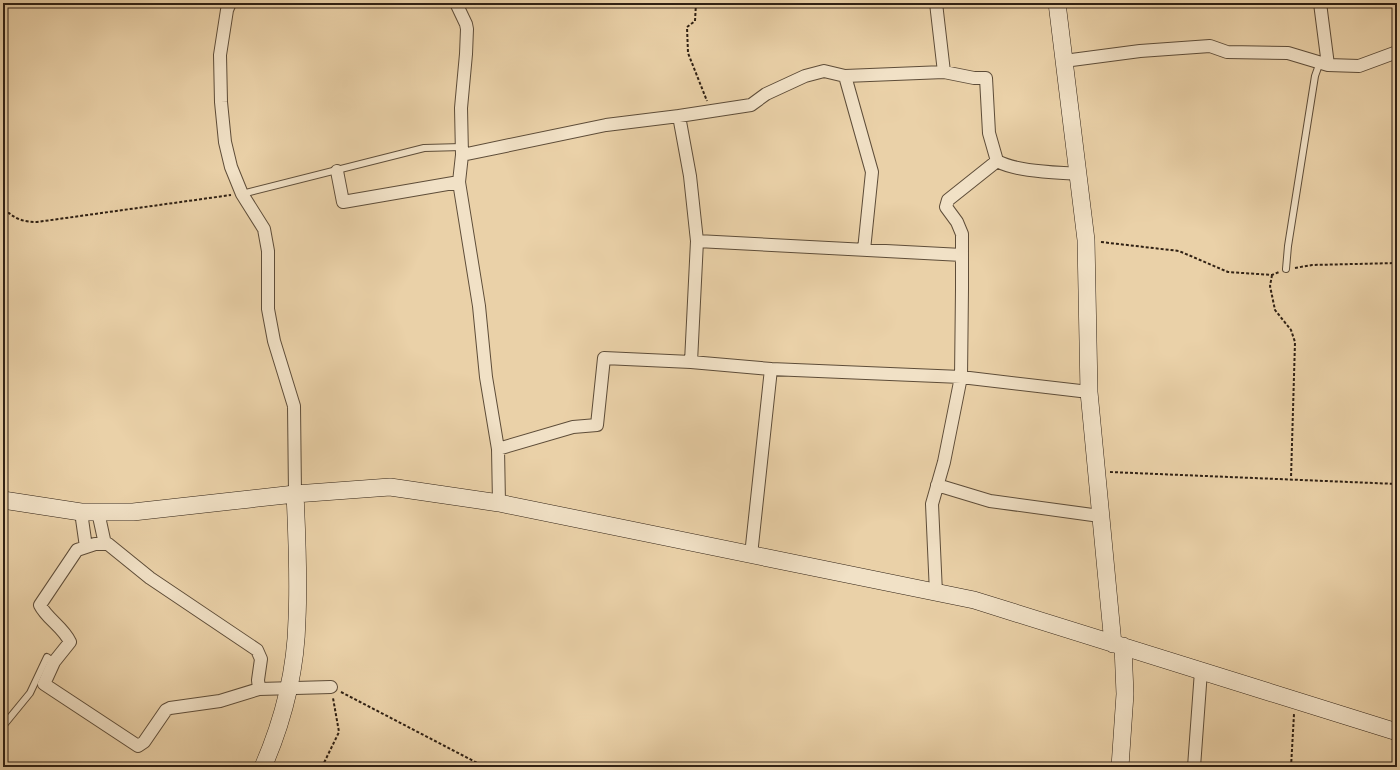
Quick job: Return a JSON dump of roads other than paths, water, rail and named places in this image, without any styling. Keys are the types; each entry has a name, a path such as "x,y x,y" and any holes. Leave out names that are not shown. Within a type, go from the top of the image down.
{"street":[{"path":"230,3 227,10 220,55 221,102 225,142 231,167 242,194 264,229 268,251 268,309 274,340 294,406 298,620 289,688 279,726 263,767"},
{"path":"456,3 467,29 461,108 462,151 459,182 479,306 486,377 498,449 499,503"},
{"path":"936,3 944,72"},
{"path":"1057,3 1086,240 1089,392 1100,516 1125,694 1120,767"},
{"path":"1320,3 1324,64"},
{"path":"1064,61 1140,51 1210,46 1227,52 1288,52 1324,64 1359,66 1397,52"},
{"path":"462,151 606,125 711,112 751,105 766,94 805,76 824,71 845,76 944,72 974,78 986,78 990,133 997,161 1004,165 1037,171 1078,174"},
{"path":"845,76 872,172 864,250"},
{"path":"679,116 690,176 697,241 691,362"},
{"path":"936,593 932,504 944,462 960,377 962,234 957,222 946,207 948,200 997,161"},
{"path":"337,170 343,202 459,182"},
{"path":"697,241 962,255"},
{"path":"498,449 573,427 597,425 604,358 691,362 771,369 960,377 1089,392"},
{"path":"752,555 771,369"},
{"path":"937,485 990,501 1100,516"},
{"path":"3,500 90,512 133,512 295,494 390,487 499,503 974,600 1397,732"},
{"path":"90,512 105,544"},
{"path":"86,547 90,512"},
{"path":"260,689 258,680 261,659 257,650 150,578 108,544 95,544 77,550 40,605 44,612 66,634 70,642 54,662 44,684 138,746 144,742 166,710 170,708 220,701 260,689 331,686"},
{"path":"1194,767 1201,671"}],"lane":[{"path":"1286,270 1288,246 1315,76 1324,64"},
{"path":"242,194 424,148 462,151"},
{"path":"3,726 30,693 47,657 54,662"}]}
